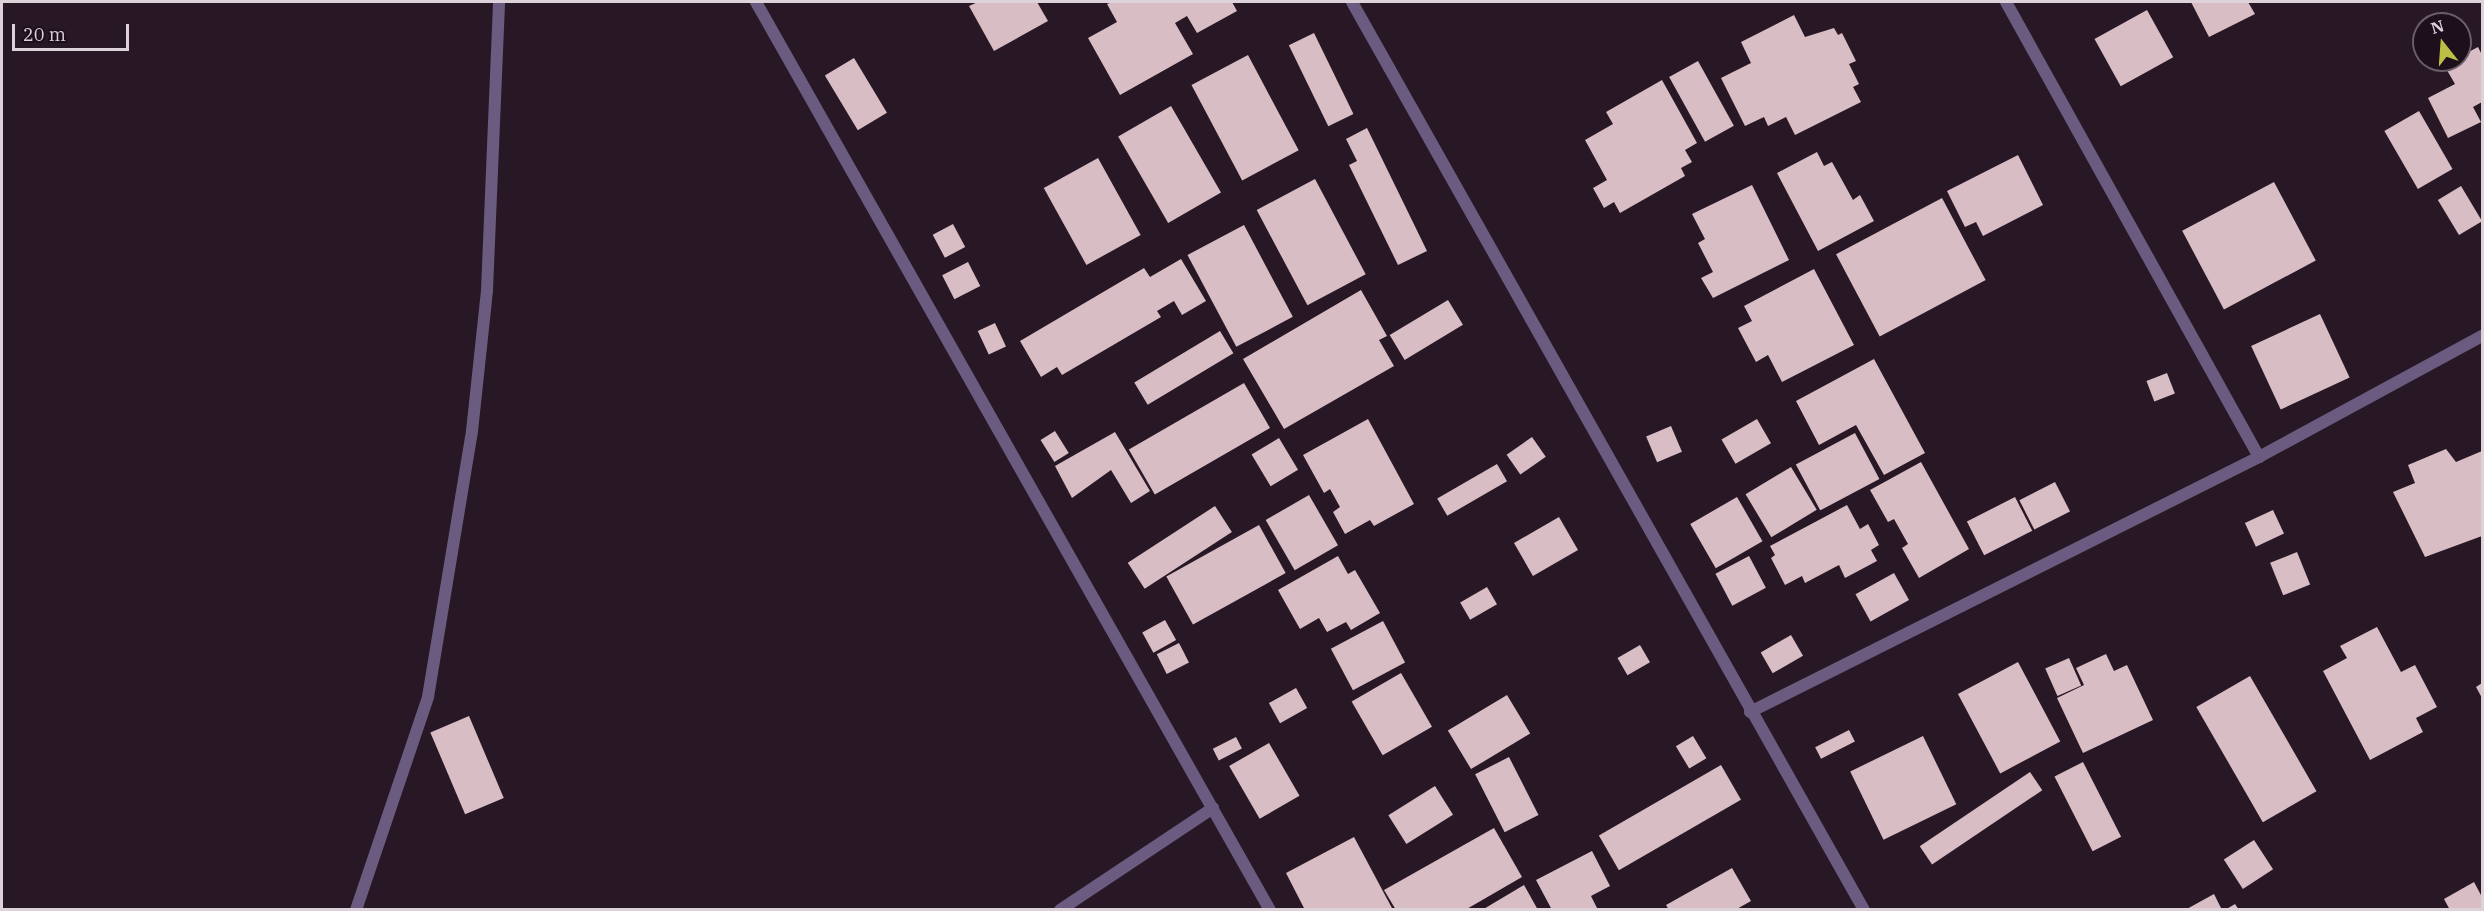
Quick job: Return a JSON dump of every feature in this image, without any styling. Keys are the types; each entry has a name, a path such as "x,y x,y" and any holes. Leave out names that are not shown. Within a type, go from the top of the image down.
{"street":[{"path":"357,909 428,697 472,431 487,290 499,2"},
{"path":"756,2 1270,909"},
{"path":"1352,2 1750,712 1864,909"},
{"path":"2006,2 2259,457"},
{"path":"1750,712 2259,457 2482,336"},
{"path":"1060,909 1213,808"}],"building":[{"path":"978,2 1037,2 1048,21 994,51 969,6"},
{"path":"1112,2 1232,2 1237,11 1197,33 1187,16 1175,23 1193,54 1120,95 1088,38 1117,22 1107,4"},
{"path":"2191,2 2248,2 2255,14 2209,37"},
{"path":"2147,10 2173,57 2121,86 2095,39"},
{"path":"1794,15 1805,37 1834,28 1838,35 1842,33 1856,61 1849,64 1859,84 1853,87 1861,102 1795,135 1786,117 1768,126 1764,117 1745,126 1721,78 1751,63 1741,42"},
{"path":"1314,33 1353,114 1328,126 1289,45"},
{"path":"2478,47 2482,55 2482,102 2473,107 2481,122 2448,138 2428,98 2455,84 2448,72 2472,72 2472,50"},
{"path":"1248,55 1299,150 1242,180 1191,85"},
{"path":"854,58 887,113 858,130 825,76"},
{"path":"1698,61 1734,126 1705,142 1669,77"},
{"path":"1662,80 1697,143 1685,150 1692,162 1681,168 1685,176 1620,213 1614,202 1604,208 1593,188 1607,180 1585,140 1613,124 1606,112"},
{"path":"1171,106 1221,193 1168,223 1118,137"},
{"path":"2419,111 2452,169 2418,189 2384,131"},
{"path":"1367,128 1427,251 1398,265 1349,165 1357,161 1346,139"},
{"path":"1817,152 1824,166 1832,162 1853,200 1860,195 1874,221 1818,251 1777,173"},
{"path":"2018,155 2043,205 1983,236 1976,222 1965,227 1947,191"},
{"path":"1098,158 1141,235 1086,265 1044,188"},
{"path":"1315,179 1366,274 1307,305 1257,210"},
{"path":"2274,182 2316,261 2224,309 2182,231"},
{"path":"1752,185 1789,260 1713,298 1701,278 1713,272 1698,243 1705,239 1692,214"},
{"path":"2461,186 2482,221 2459,235 2438,200"},
{"path":"1942,198 1986,280 1880,336 1836,254"},
{"path":"953,224 965,247 945,258 933,235"},
{"path":"1244,225 1293,317 1236,347 1187,255"},
{"path":"1181,259 1206,301 1182,315 1174,301 1157,311 1161,317 1062,375 1057,367 1041,377 1020,341 1144,268 1150,277"},
{"path":"968,262 980,286 954,299 942,275"},
{"path":"1814,269 1854,345 1782,382 1768,355 1756,362 1738,328 1752,321 1744,306"},
{"path":"1361,290 1387,336 1379,340 1394,366 1284,429 1243,359"},
{"path":"1448,300 1463,325 1405,360 1390,335"},
{"path":"2320,314 2350,377 2281,410 2251,346"},
{"path":"995,323 1006,347 989,355 978,331"},
{"path":"1220,331 1233,353 1148,405 1134,383"},
{"path":"1874,359 1925,453 1884,475 1856,425 1819,445 1796,401"},
{"path":"2167,373 2175,394 2154,401 2146,381"},
{"path":"1244,383 1270,428 1155,495 1129,450"},
{"path":"1368,419 1414,504 1374,526 1370,520 1345,534 1333,512 1340,507 1330,489 1324,493 1303,455"},
{"path":"1757,419 1771,443 1735,464 1721,440"},
{"path":"1671,426 1682,452 1657,462 1646,437"},
{"path":"1055,431 1069,453 1054,462 1041,440"},
{"path":"1115,432 1150,491 1131,503 1111,470 1072,498 1055,466"},
{"path":"1855,433 1879,479 1820,510 1796,464"},
{"path":"1532,437 1546,457 1520,474 1507,455"},
{"path":"1279,438 1298,470 1271,486 1252,454"},
{"path":"2446,449 2456,462 2482,451 2482,536 2425,557 2393,492 2415,483 2408,465"},
{"path":"1921,462 1969,549 1919,578 1902,548 1908,544 1894,519 1888,522 1870,490"},
{"path":"1497,464 1507,481 1447,516 1437,498"},
{"path":"1791,467 1817,510 1771,537 1746,494"},
{"path":"2055,482 2070,511 2034,530 2019,500"},
{"path":"1309,495 1338,545 1295,570 1266,520"},
{"path":"1737,497 1762,541 1716,568 1690,524"},
{"path":"2015,497 2032,531 1984,555 1967,522"},
{"path":"1847,505 1860,529 1868,524 1879,545 1871,550 1877,561 1845,578 1839,565 1805,583 1802,576 1785,585 1771,558 1775,555 1770,546"},
{"path":"1215,506 1232,532 1145,589 1128,563"},
{"path":"2273,510 2284,534 2256,547 2245,523"},
{"path":"1559,517 1578,550 1533,576 1514,543"},
{"path":"1259,525 1286,573 1193,624 1166,576"},
{"path":"2297,552 2310,584 2283,595 2270,563"},
{"path":"1338,556 1348,574 1355,570 1380,613 1351,630 1346,622 1327,632 1319,618 1300,629 1278,590"},
{"path":"1749,556 1766,588 1732,606 1715,574"},
{"path":"1894,573 1909,600 1871,621 1856,594"},
{"path":"1487,587 1497,604 1470,620 1460,602"},
{"path":"1165,620 1176,640 1153,653 1142,633"},
{"path":"1383,621 1405,662 1353,690 1331,649"},
{"path":"2377,627 2401,672 2415,665 2437,707 2416,718 2423,732 2370,760 2323,671 2347,658 2340,646"},
{"path":"1791,635 1803,656 1773,673 1761,652"},
{"path":"1179,643 1189,663 1167,674 1157,654"},
{"path":"1640,645 1650,662 1627,675 1617,658"},
{"path":"2106,654 2114,671 2127,665 2153,720 2083,753 2057,698 2084,685 2076,668"},
{"path":"2069,658 2081,685 2057,696 2045,669"},
{"path":"2018,662 2060,741 2000,773 1958,694"},
{"path":"1401,673 1432,727 1383,755 1352,702"},
{"path":"2250,676 2316,791 2263,822 2196,707"},
{"path":"2482,683 2482,698 2476,687"},
{"path":"1296,688 1307,708 1280,723 1269,703"},
{"path":"1507,695 1530,734 1471,769 1448,731"},
{"path":"469,716 504,798 465,814 430,732"},
{"path":"1849,730 1855,742 1821,759 1815,747"},
{"path":"1693,736 1706,758 1689,769 1676,746"},
{"path":"1923,736 1956,804 1884,840 1850,772"},
{"path":"1236,737 1242,749 1219,760 1213,749"},
{"path":"1269,743 1300,796 1260,819 1229,766"},
{"path":"1509,757 1539,815 1505,832 1475,774"},
{"path":"2083,762 2121,837 2093,851 2054,777"},
{"path":"1721,765 1741,800 1619,870 1599,836"},
{"path":"2030,772 2042,790 1932,865 1920,846"},
{"path":"1435,786 1453,815 1406,844 1388,815"},
{"path":"1494,828 1522,877 1465,910 1396,910 1384,890"},
{"path":"1354,837 1393,910 1305,910 1286,873"},
{"path":"2254,840 2273,869 2243,889 2224,860"},
{"path":"1592,851 1610,886 1591,896 1598,910 1552,910 1536,880"},
{"path":"1732,868 1751,901 1735,910 1669,910 1666,905"},
{"path":"2474,882 2482,897 2482,910 2450,910 2444,899"},
{"path":"1524,885 1538,910 1482,910"},
{"path":"2214,894 2222,910 2185,910"},
{"path":"2235,904 2239,910 2225,910"}]}
